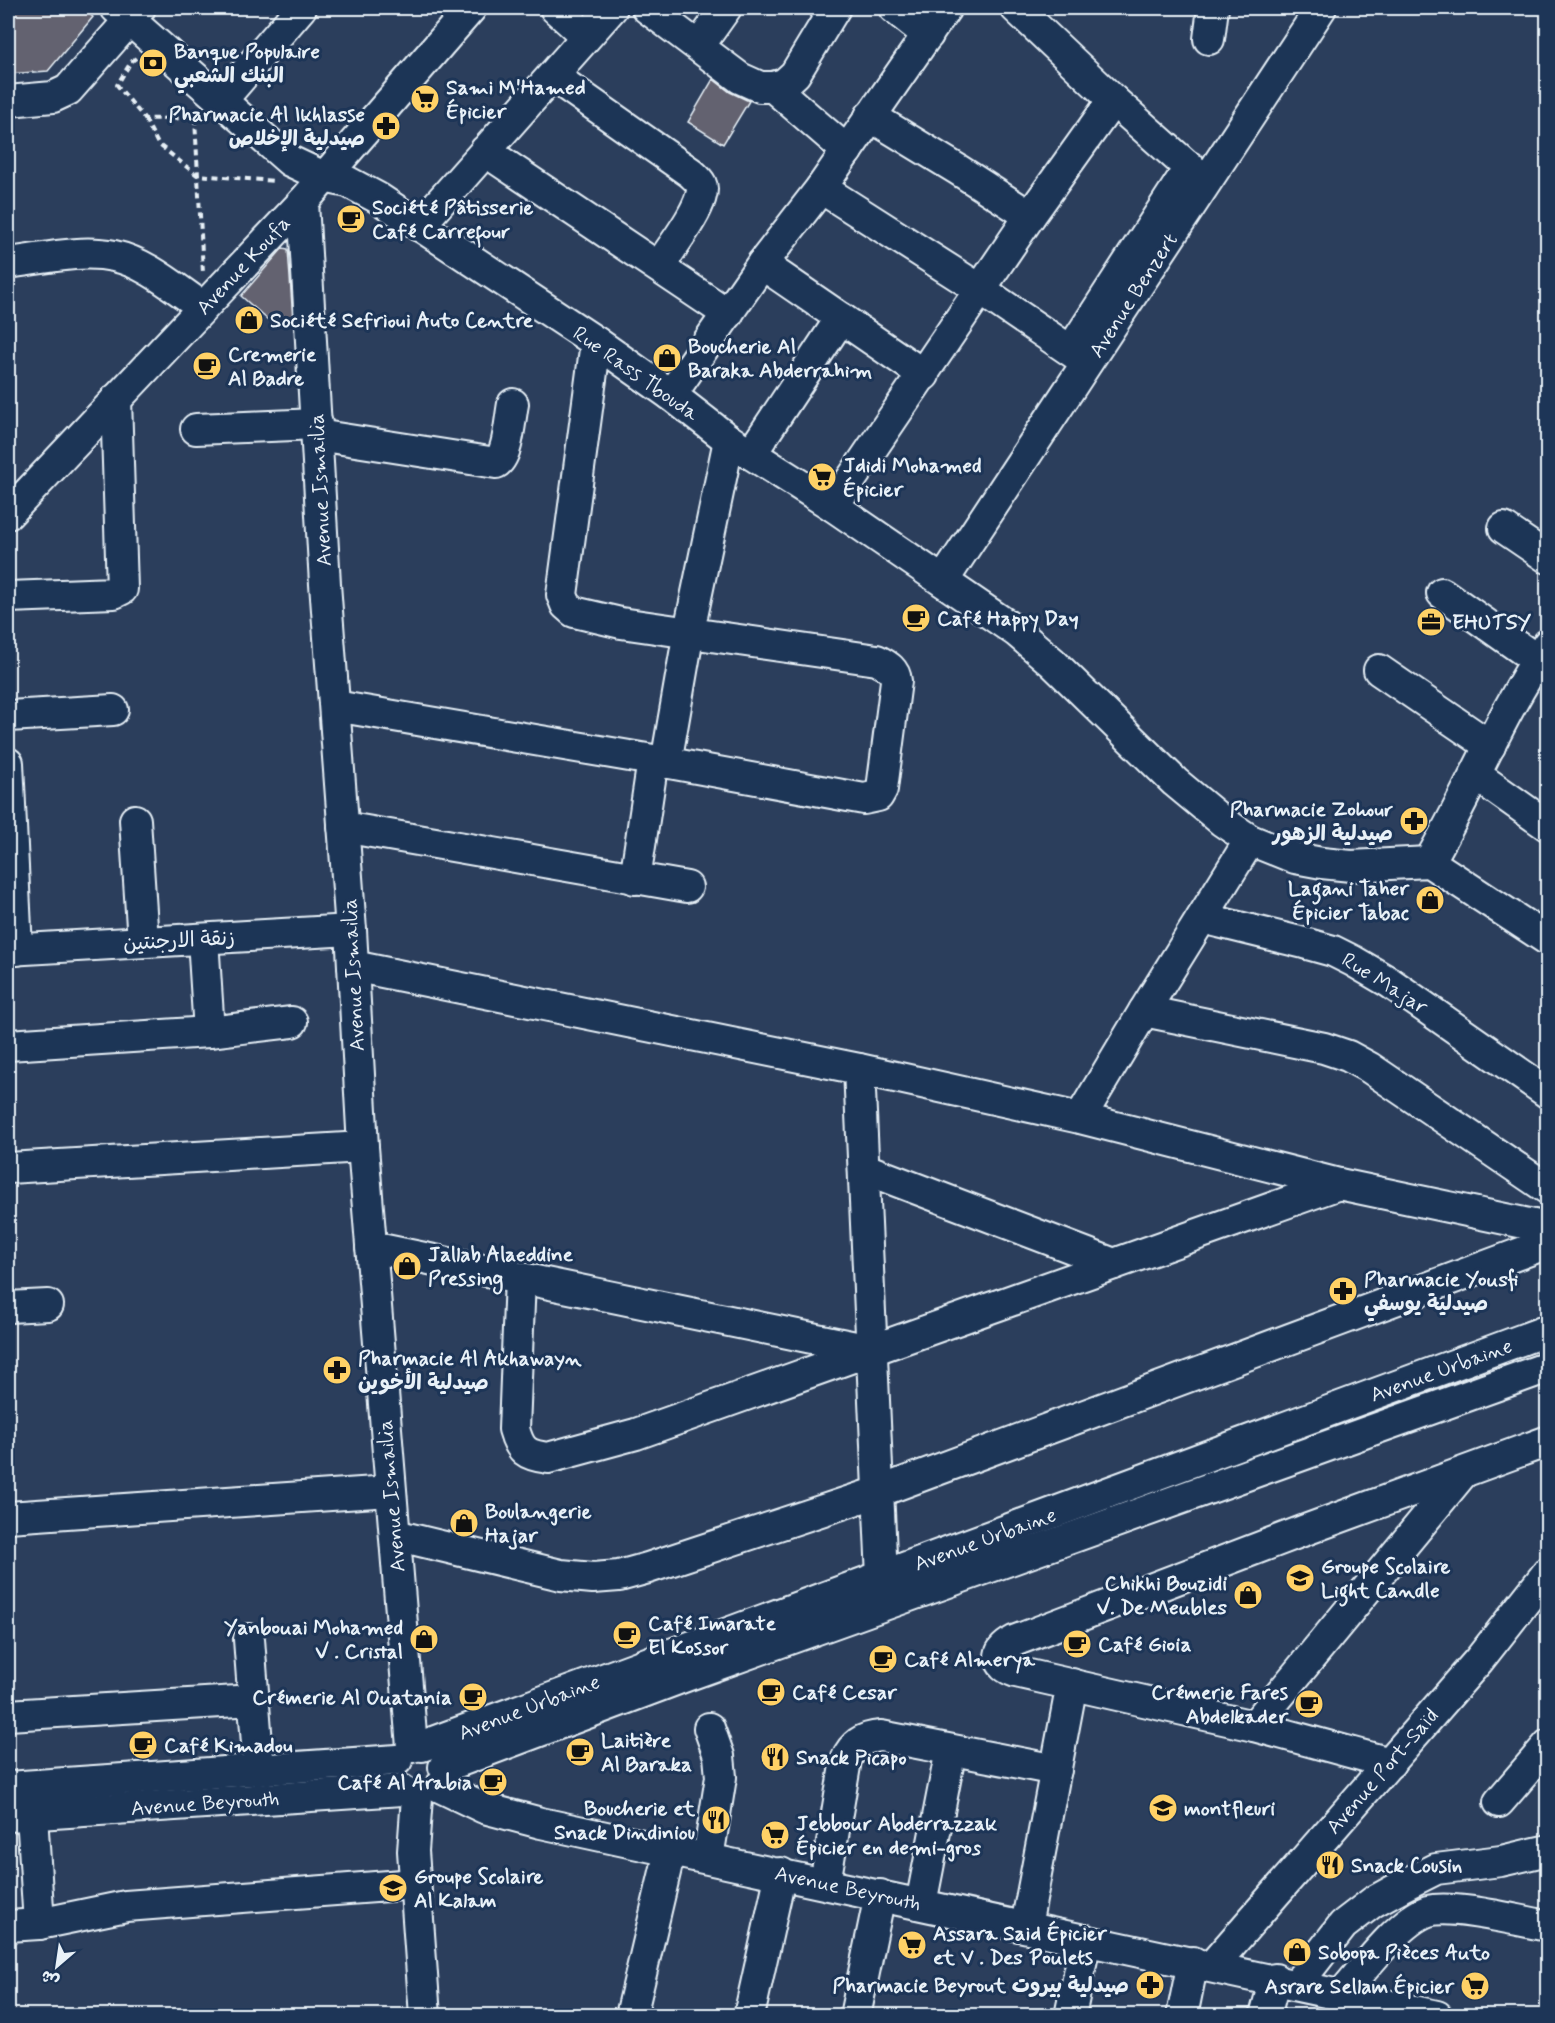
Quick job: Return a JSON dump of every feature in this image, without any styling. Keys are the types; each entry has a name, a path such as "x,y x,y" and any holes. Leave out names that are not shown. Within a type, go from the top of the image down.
{"street":[{"path":"209,105 301,8"},
{"name":"Avenue Koufa","path":"8,514 303,202 316,174 471,8"},
{"path":"555,8 586,36"},
{"path":"419,226 612,8"},
{"path":"647,8 740,78 760,87 784,84 795,74 835,8"},
{"path":"699,46 726,8"},
{"path":"894,8 928,35"},
{"path":"671,395 762,264 821,188 946,8"},
{"path":"1016,8 1113,100 1198,175"},
{"path":"1209,39 1214,8"},
{"name":"Avenue Benzert","path":"934,575 1198,175 1321,8"},
{"path":"8,101 53,97 68,90 128,11"},
{"name":"Rue Rass Tbouda","path":"128,11 209,105 290,161 316,174 348,182 361,188 596,342 740,447 834,506 1017,632 1052,662 1175,782 1221,821 1250,840 1295,858 1322,863 1351,866 1429,862"},
{"path":"553,76 691,173 701,184 702,195 697,208 659,266"},
{"path":"773,87 847,151"},
{"path":"834,506 1030,216 1113,100"},
{"path":"870,116 1030,216"},
{"path":"485,151 728,314"},
{"path":"821,188 981,290 1079,357"},
{"name":"Avenue Ismailia","path":"303,202 325,584 351,930 363,1147 395,1535 410,1751 394,1776 426,1785"},
{"path":"8,263 86,254 115,256 146,269 203,307"},
{"path":"762,264 924,375"},
{"path":"635,879 688,631 740,447 841,318"},
{"path":"335,706 660,761 864,799 878,796 882,789 896,681 895,674 886,664 877,660 621,623 574,612 566,605 562,596 596,342"},
{"path":"8,597 114,593 122,589 116,399"},
{"path":"196,429 317,430 496,463 503,458 513,404"},
{"path":"1504,528 1548,558"},
{"path":"1442,593 1542,652 1508,708 1454,819 1429,862 1548,940"},
{"path":"1379,670 1490,746"},
{"path":"8,716 113,710"},
{"path":"8,764 12,950"},
{"path":"1476,775 1548,825"},
{"path":"135,820 143,942"},
{"path":"343,827 687,887"},
{"path":"1080,1118 1250,840"},
{"name":"Rue Majar","path":"1202,918 1304,942 1333,951 1353,961 1389,982 1548,1093"},
{"name":"زنقة الارجنتين","path":"12,950 351,930"},
{"path":"203,939 209,1032"},
{"path":"353,966 1080,1118 1339,1184 1548,1228"},
{"path":"1144,1011 1300,1042 1348,1056 1379,1074 1548,1189"},
{"path":"8,1045 209,1032 292,1022"},
{"path":"859,1070 882,1577"},
{"path":"8,1168 363,1147"},
{"path":"865,1169 1114,1264"},
{"path":"520,1278 514,1429 517,1441 524,1451 548,1458 636,1434 1339,1184"},
{"path":"395,1535 561,1575 602,1578 619,1576 878,1492 1548,1243"},
{"path":"371,1247 871,1350"},
{"path":"8,1307 48,1305"},
{"name":"Avenue Urbaine","path":"410,1751 1548,1330"},
{"name":"Avenue Urbaine","path":"426,1785 731,1660 1548,1367"},
{"path":"1390,1763 1254,1726 1008,1670 1000,1661 1000,1656 1006,1646 1014,1641 1548,1441"},
{"path":"1254,1726 1463,1473"},
{"path":"8,1517 390,1491"},
{"name":"Avenue Port-Saïd","path":"1202,1964 1390,1763 1479,1660 1548,1572"},
{"path":"249,1639 259,1770"},
{"path":"1026,1926 1072,1684"},
{"path":"8,1715 254,1701"},
{"path":"708,1858 722,1777 719,1756 709,1728"},
{"path":"825,1883 846,1760 855,1745 862,1740 881,1736 1056,1770"},
{"path":"1499,1802 1548,1745"},
{"path":"921,1904 951,1750"},
{"path":"410,1751 437,1753 426,1785 413,1851 425,2016"},
{"name":"Avenue Beyrouth","path":"8,1787 259,1770 410,1751"},
{"name":"Avenue Beyrouth","path":"20,1816 426,1785 484,1808 541,1823 1437,2016"},
{"path":"20,1816 39,1924"},
{"path":"1265,2016 1286,1982 1343,1925 1373,1902 1436,1869 1501,1861 1548,1850"},
{"path":"631,2016 670,1851"},
{"path":"749,2016 781,1873"},
{"path":"8,1926 39,1924 126,1906 415,1884"},
{"path":"855,2016 880,1895"},
{"path":"1342,1994 1398,1931 1429,1911 1446,1908 1548,1926"},
{"path":"1070,2016 1086,1940"},
{"path":"1182,2016 1202,1964"}],"path":[{"path":"138,55 117,85 146,119 158,144 197,175 288,182 316,174"},
{"path":"146,119 195,118 209,105"},
{"path":"195,118 203,274 211,266"}],"building":[{"path":"8,8 82,8 93,17 48,71 8,74"},
{"path":"713,79 730,92 749,101 723,144 688,122"},
{"path":"283,248 288,249 293,320 267,319 241,296"}],"place":[{"name":"Banque Populaire البنك الشعبي","path":"153,63"},
{"name":"Sami M'Hamed Épicier","path":"425,99"},
{"name":"Pharmacie Al Ikhlasse صيدلية الإخلاص","path":"386,126"},
{"name":"Société Pâtisserie Café Carrefour","path":"351,219"},
{"name":"Société Sefrioui Auto Centre","path":"249,320"},
{"name":"Boucherie Al Baraka Abderrahim","path":"667,358"},
{"name":"Cremerie Al Badre","path":"207,366"},
{"name":"Jdidi Mohamed Épicier","path":"822,477"},
{"name":"Café Happy Day","path":"916,618"},
{"name":"EHUTSY","path":"1431,622"},
{"name":"Pharmacie Zohour صيدلية الزهور","path":"1414,821"},
{"name":"Lagani Taher Épicier Tabac","path":"1430,900"},
{"name":"Jallab Alaeddine Pressing","path":"407,1266"},
{"name":"Pharmacie Yousfi صيدلية يوسفي","path":"1343,1291"},
{"name":"Pharmacie Al Akhawayn صيدلية الأخوين","path":"337,1370"},
{"name":"Boulangerie Hajar","path":"464,1523"},
{"name":"Groupe Scolaire Light Candle","path":"1300,1578"},
{"name":"Chikhi Bouzidi V. De Meubles","path":"1248,1595"},
{"name":"Café Imarate El Kossor","path":"627,1635"},
{"name":"Yanbouai Mohamed V . Cristal","path":"424,1639"},
{"name":"Café Gioia","path":"1077,1644"},
{"name":"Café Almerya","path":"883,1659"},
{"name":"Café Cesar","path":"771,1692"},
{"name":"Crémerie Al Ouatania","path":"473,1697"},
{"name":"Crémerie Fares Abdelkader","path":"1309,1704"},
{"name":"Café Kimadou","path":"143,1745"},
{"name":"Laitière Al Baraka","path":"580,1752"},
{"name":"Snack Picapo","path":"775,1757"},
{"name":"Café Al Arabia","path":"493,1782"},
{"name":"montfleuri","path":"1163,1808"},
{"name":"Boucherie et Snack Dindiniou","path":"716,1820"},
{"name":"Jebbour Abderrazzak Épicier en demi-gros","path":"775,1835"},
{"name":"Snack Cousin","path":"1330,1865"},
{"name":"Groupe Scolaire Al Kalam","path":"393,1888"},
{"name":"Assara Said Épicier et V . Des Poulets","path":"912,1945"},
{"name":"Sobopa Pièces Auto","path":"1297,1952"},
{"name":"Pharmacie Beyrout صيدلية بيروت","path":"1150,1985"},
{"name":"Asrare Sellam Épicier","path":"1475,1986"}]}
